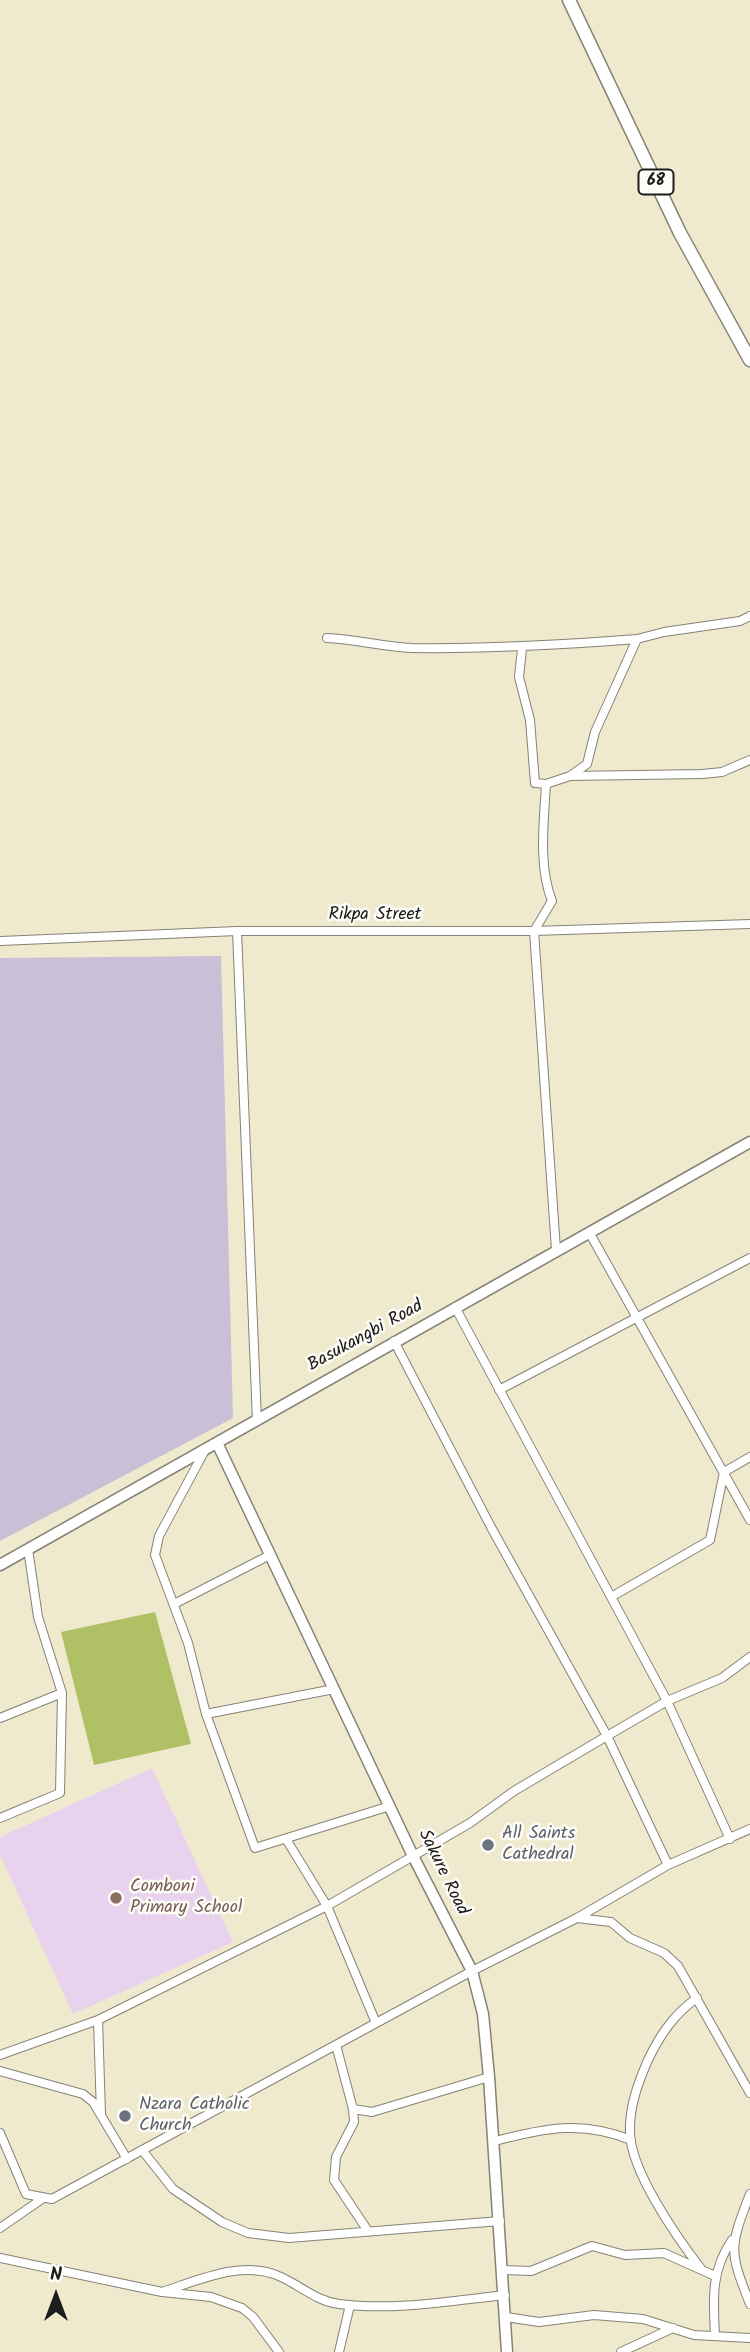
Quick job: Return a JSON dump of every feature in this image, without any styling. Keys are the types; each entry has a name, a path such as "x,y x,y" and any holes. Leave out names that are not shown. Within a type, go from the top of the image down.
{"main road":[{"name":"68","path":"569,0 680,233 750,360"}],"street":[{"path":"327,638 361,639 408,648 522,649 637,639 664,632 740,621 750,616"},
{"path":"522,649 519,677 530,720 536,783 546,784 570,776 587,764 595,732 637,639"},
{"path":"570,776 702,774 722,772 750,761"},
{"path":"546,784 546,887 552,901 534,931 556,1250"},
{"name":"Rikpa Street","path":"0,941 237,931 534,931 750,924"},
{"path":"237,931 257,1421"},
{"name":"Basukangbi Road","path":"0,1564 150,1479 204,1452 394,1341 750,1142"},
{"path":"589,1231 750,1520"},
{"path":"499,1390 750,1258"},
{"path":"455,1307 667,1701 730,1839"},
{"path":"394,1341 492,1529 607,1735 668,1864"},
{"name":"Sakure Road","path":"218,1444 414,1856 472,1971 483,2014 495,2141 507,2352"},
{"path":"204,1452 159,1536 155,1555 174,1604 206,1714 255,1848 390,1806"},
{"path":"611,1597 710,1540 724,1472 750,1457"},
{"path":"0,1818 60,1793 62,1693 38,1617 28,1549"},
{"path":"174,1604 271,1555"},
{"path":"0,2055 98,2020 327,1906 414,1856 607,1735 667,1701 722,1678 750,1657"},
{"path":"206,1714 334,1689"},
{"path":"0,1718 62,1693"},
{"path":"0,2133 26,2194 51,2199 472,1971 577,1918 668,1864 750,1829"},
{"path":"286,1839 327,1906 376,2024"},
{"path":"577,1918 611,1922 630,1938 664,1954 678,1966 750,2093"},
{"path":"697,1998 678,2011 650,2055 635,2089 631,2140 647,2183 671,2229 702,2270"},
{"path":"98,2020 101,2116"},
{"path":"336,2045 354,2122 333,2169 334,2180 368,2231"},
{"path":"0,2071 83,2094 93,2102 127,2159"},
{"path":"353,2109 372,2112 489,2077"},
{"path":"495,2141 564,2127 605,2129 631,2140"},
{"path":"142,2150 173,2189 222,2222 248,2232 289,2238 500,2221"},
{"path":"715,2334 715,2276 721,2256 733,2239 750,2194"},
{"path":"0,2228 42,2199"},
{"path":"733,2239 734,2264 750,2304"},
{"path":"503,2270 531,2270 592,2246 625,2255 664,2253 715,2276"},
{"path":"0,2258 162,2292 211,2297 242,2308 253,2317 279,2352"},
{"path":"162,2292 218,2274 256,2270 283,2278 313,2296 350,2305 390,2307 505,2295"},
{"path":"339,2352 350,2305"},
{"path":"506,2317 539,2322 594,2315 643,2319 694,2334 750,2338"},
{"path":"621,2352 673,2328"}],"shaded area":[{"path":"221,956 233,1418 0,1541 0,958"},
{"name":"Comboni Primary School","path":"152,1768 233,1942 73,2014 0,1855 0,1837"}],"green space":[{"path":"155,1612 191,1744 94,1765 61,1632"}],"place":[{"name":"All Saints Cathedral","path":"488,1845"},
{"name":"Comboni Primary School","path":"116,1898"},
{"name":"Nzara Catholic Church","path":"125,2116"}]}
